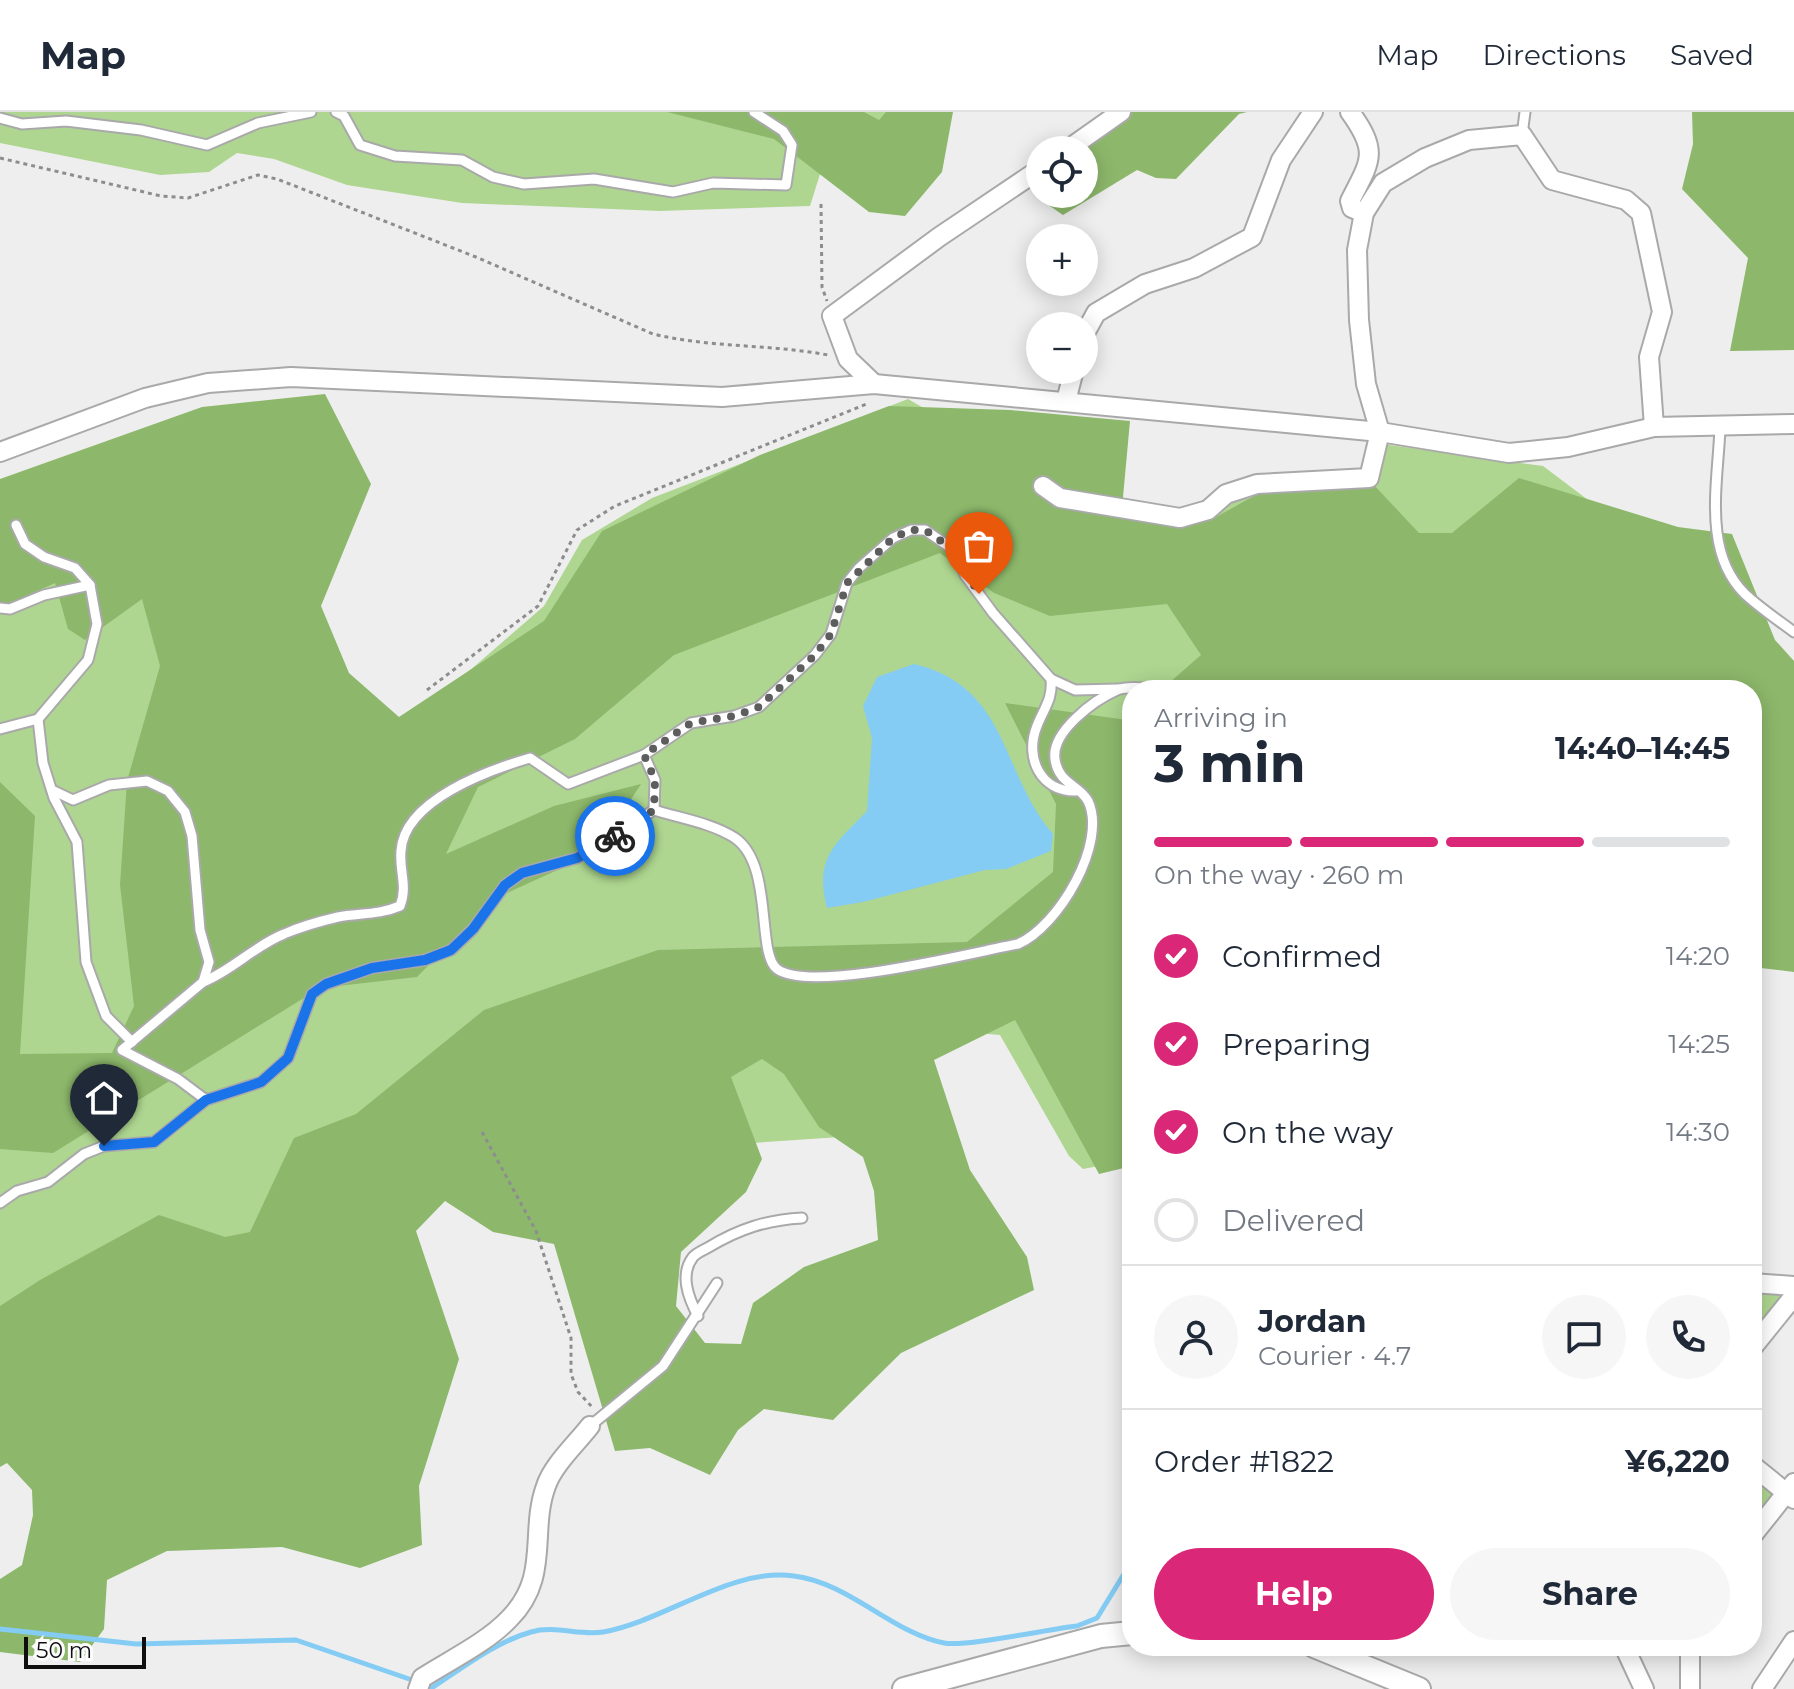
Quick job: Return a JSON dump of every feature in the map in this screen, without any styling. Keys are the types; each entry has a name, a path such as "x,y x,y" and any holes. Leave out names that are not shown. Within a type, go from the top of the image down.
{"street":[{"path":"1087,136 1121,112"},
{"path":"1098,312 1145,284 1194,268 1252,237 1281,160 1313,112"},
{"path":"1350,112 1371,147 1370,158 1350,201 1352,208 1364,213"},
{"path":"1043,486 1060,498 1180,518 1208,510 1226,494 1257,484 1369,478 1380,432 1366,384 1359,320 1357,250 1364,213 1383,183 1425,158 1469,140 1522,135 1552,180 1626,200 1641,213 1662,312 1649,357 1654,427"},
{"path":"874,393 848,359 832,316 939,237 1026,178"},
{"path":"0,452 145,398 208,383 291,377 722,397 874,393 1066,401 1380,432 1509,453 1568,447 1654,427 1720,428 1794,424"},
{"path":"1066,401 1070,384"},
{"path":"1762,1284 1794,1286"},
{"path":"1762,1336 1794,1296"},
{"path":"418,1689 422,1678 510,1619 531,1585 539,1560 542,1497 547,1481 596,1422"},
{"path":"1762,1472 1791,1492 1762,1525"},
{"path":"904,1689 1101,1636 1122,1634"},
{"path":"1762,1689 1794,1641"},
{"path":"1338,1656 1419,1689"},
{"path":"1629,1656 1644,1689"},
{"path":"1690,1656 1690,1689"}],"lane":[{"path":"0,118 22,124 66,121 141,130 207,145 258,123 311,112"},
{"path":"336,112 344,116 360,145 395,156 462,160 493,177 524,184 594,179 673,192 713,183 786,185 792,145 783,131 754,112"},
{"path":"1522,135 1525,112"},
{"path":"1720,428 1717,542 1726,567 1744,593 1794,632"},
{"path":"0,729 38,719 88,660 97,624 90,585 75,568 44,557 25,544 16,525"},
{"path":"206,1100 178,1079 122,1050 203,982 227,972 264,943 285,933 339,917 382,913 400,906 406,893 400,849 413,821 426,806 488,770 530,758 568,784 644,755 691,723 734,716 759,707 815,655 831,634 847,583 893,538 911,530 925,530 954,550 965,575 993,613 1051,679 1075,690 1122,689"},
{"path":"0,608 10,609 44,595 90,585"},
{"path":"1051,679 1053,695 1036,727 1032,748 1039,773 1048,785 1061,792 1076,791"},
{"path":"654,810 736,839 748,855 762,891 770,958 777,969 795,974 833,977 1018,944 1036,936 1057,914 1086,860 1093,837 1086,797 1062,778 1054,759 1057,742 1066,726 1118,689"},
{"path":"38,719 43,763 52,790 77,842 86,962 95,994 106,1016 132,1042"},
{"path":"644,755 655,780 654,810"},
{"path":"52,790 73,800 109,785 147,781 168,791 185,812 192,836 200,930 209,962 203,982"},
{"path":"0,1203 17,1191 48,1182 84,1154 104,1146 154,1142 206,1100 261,1082 288,1058 312,994 326,984 372,968 425,960 451,950 473,929 505,885 522,873 577,858 654,810"},
{"path":"698,1316 687,1295 687,1274 693,1257 733,1232 770,1219 802,1218"},
{"path":"596,1422 663,1366 717,1283"}],"path":[{"path":"0,158 161,196 188,198 258,175 277,179 476,257 653,334 684,342 794,349 848,359"},
{"path":"821,204 822,287 832,316"},
{"path":"427,690 538,606 577,530 615,506 861,404 874,393"},
{"path":"482,1132 536,1231 571,1338 571,1374 596,1422"}],"green space":[{"path":"0,112 907,112 832,136 810,206 660,211 462,203 347,185 274,159 237,153 209,172 160,175 0,143"},
{"path":"667,112 864,112 879,120 886,112 953,112 942,172 905,216 869,212 774,139"},
{"path":"1123,112 1247,112 1239,114 1176,179 1156,178 1137,170 1098,194 1096,136"},
{"path":"1692,112 1794,112 1794,350 1730,351 1748,258 1682,189 1693,144"},
{"path":"1053,208 1075,208 1063,215"},
{"path":"325,394 371,484 321,606 349,673 399,717 544,621 602,531 760,455 889,406 1010,410 1130,421 1121,519 1211,520 1259,493 1373,484 1419,533 1452,533 1519,478 1678,527 1732,534 1775,640 1794,661 1794,972 1762,968 1762,680 1172,680 1201,655 1167,604 1050,616 994,593 940,553 674,655 575,739 478,787 446,854 554,806 641,784 597,852 494,899 417,977 320,988 53,1153 0,1149 0,782 35,816 20,1054 112,1053 134,1006 120,885 127,781 160,666 142,599 85,640 68,629 55,583 0,608 0,479 202,407"},
{"path":"908,399 962,430 1051,503 1180,532 1233,499 1368,494 1382,444 1543,466 1636,536 1744,680 1122,680 1122,1155 1114,1163 1083,1169 1069,1156 1000,1035 928,1029 855,1136 694,1147 475,1118 309,1254 0,1347 0,541 141,507 173,737 416,717 544,606 582,540 652,498"},
{"path":"1005,703 1122,719 1122,1168 1099,1174 1015,1020 934,1060 970,1170 1027,1257 1034,1290 901,1353 833,1420 764,1409 738,1430 710,1475 650,1448 615,1451 554,1244 493,1232 445,1201 416,1231 459,1359 419,1486 422,1545 360,1568 282,1547 167,1551 107,1580 104,1629 80,1662 0,1652 0,1579 22,1565 33,1515 32,1490 7,1463 0,1467 0,1306 40,1280 159,1215 225,1237 250,1232 294,1138 356,1114 484,1010 658,950 967,942 1053,872 1056,804","holes":["762,1059 784,1074 819,1127 863,1157 874,1191 878,1240 804,1267 753,1303 741,1344 705,1343 676,1306 681,1252 746,1192 762,1159 731,1077"]},
{"path":"1762,1284 1794,1286 1762,1333"},
{"path":"1762,1473 1786,1493 1762,1523"}],"water":[{"path":"914,664 945,675 969,692 986,712 1022,785 1053,834 1051,851 1006,869 985,870 863,902 827,908 823,876 830,853 867,811 872,738 863,706 877,677"}],"waterway":[{"path":"430,1689 491,1649 518,1636 540,1630 603,1632 650,1617 722,1587 770,1575 814,1580 925,1638 955,1644 1077,1626 1097,1618 1122,1577"},
{"path":"0,1629 136,1644 296,1640 415,1681"}],"way so far":[{"path":"615,836 654,810 655,780 644,755 691,723 734,716 759,707 815,655 831,634 847,583 893,538 911,530 925,530 954,550 965,575 979,594"}],"route":[{"path":"104,1146 154,1142 168,1135 206,1100 261,1082 288,1058 300,1033 312,994 326,984 372,968 425,960 451,950 473,929 505,885 522,873 542,865 577,858 615,836"}]}
